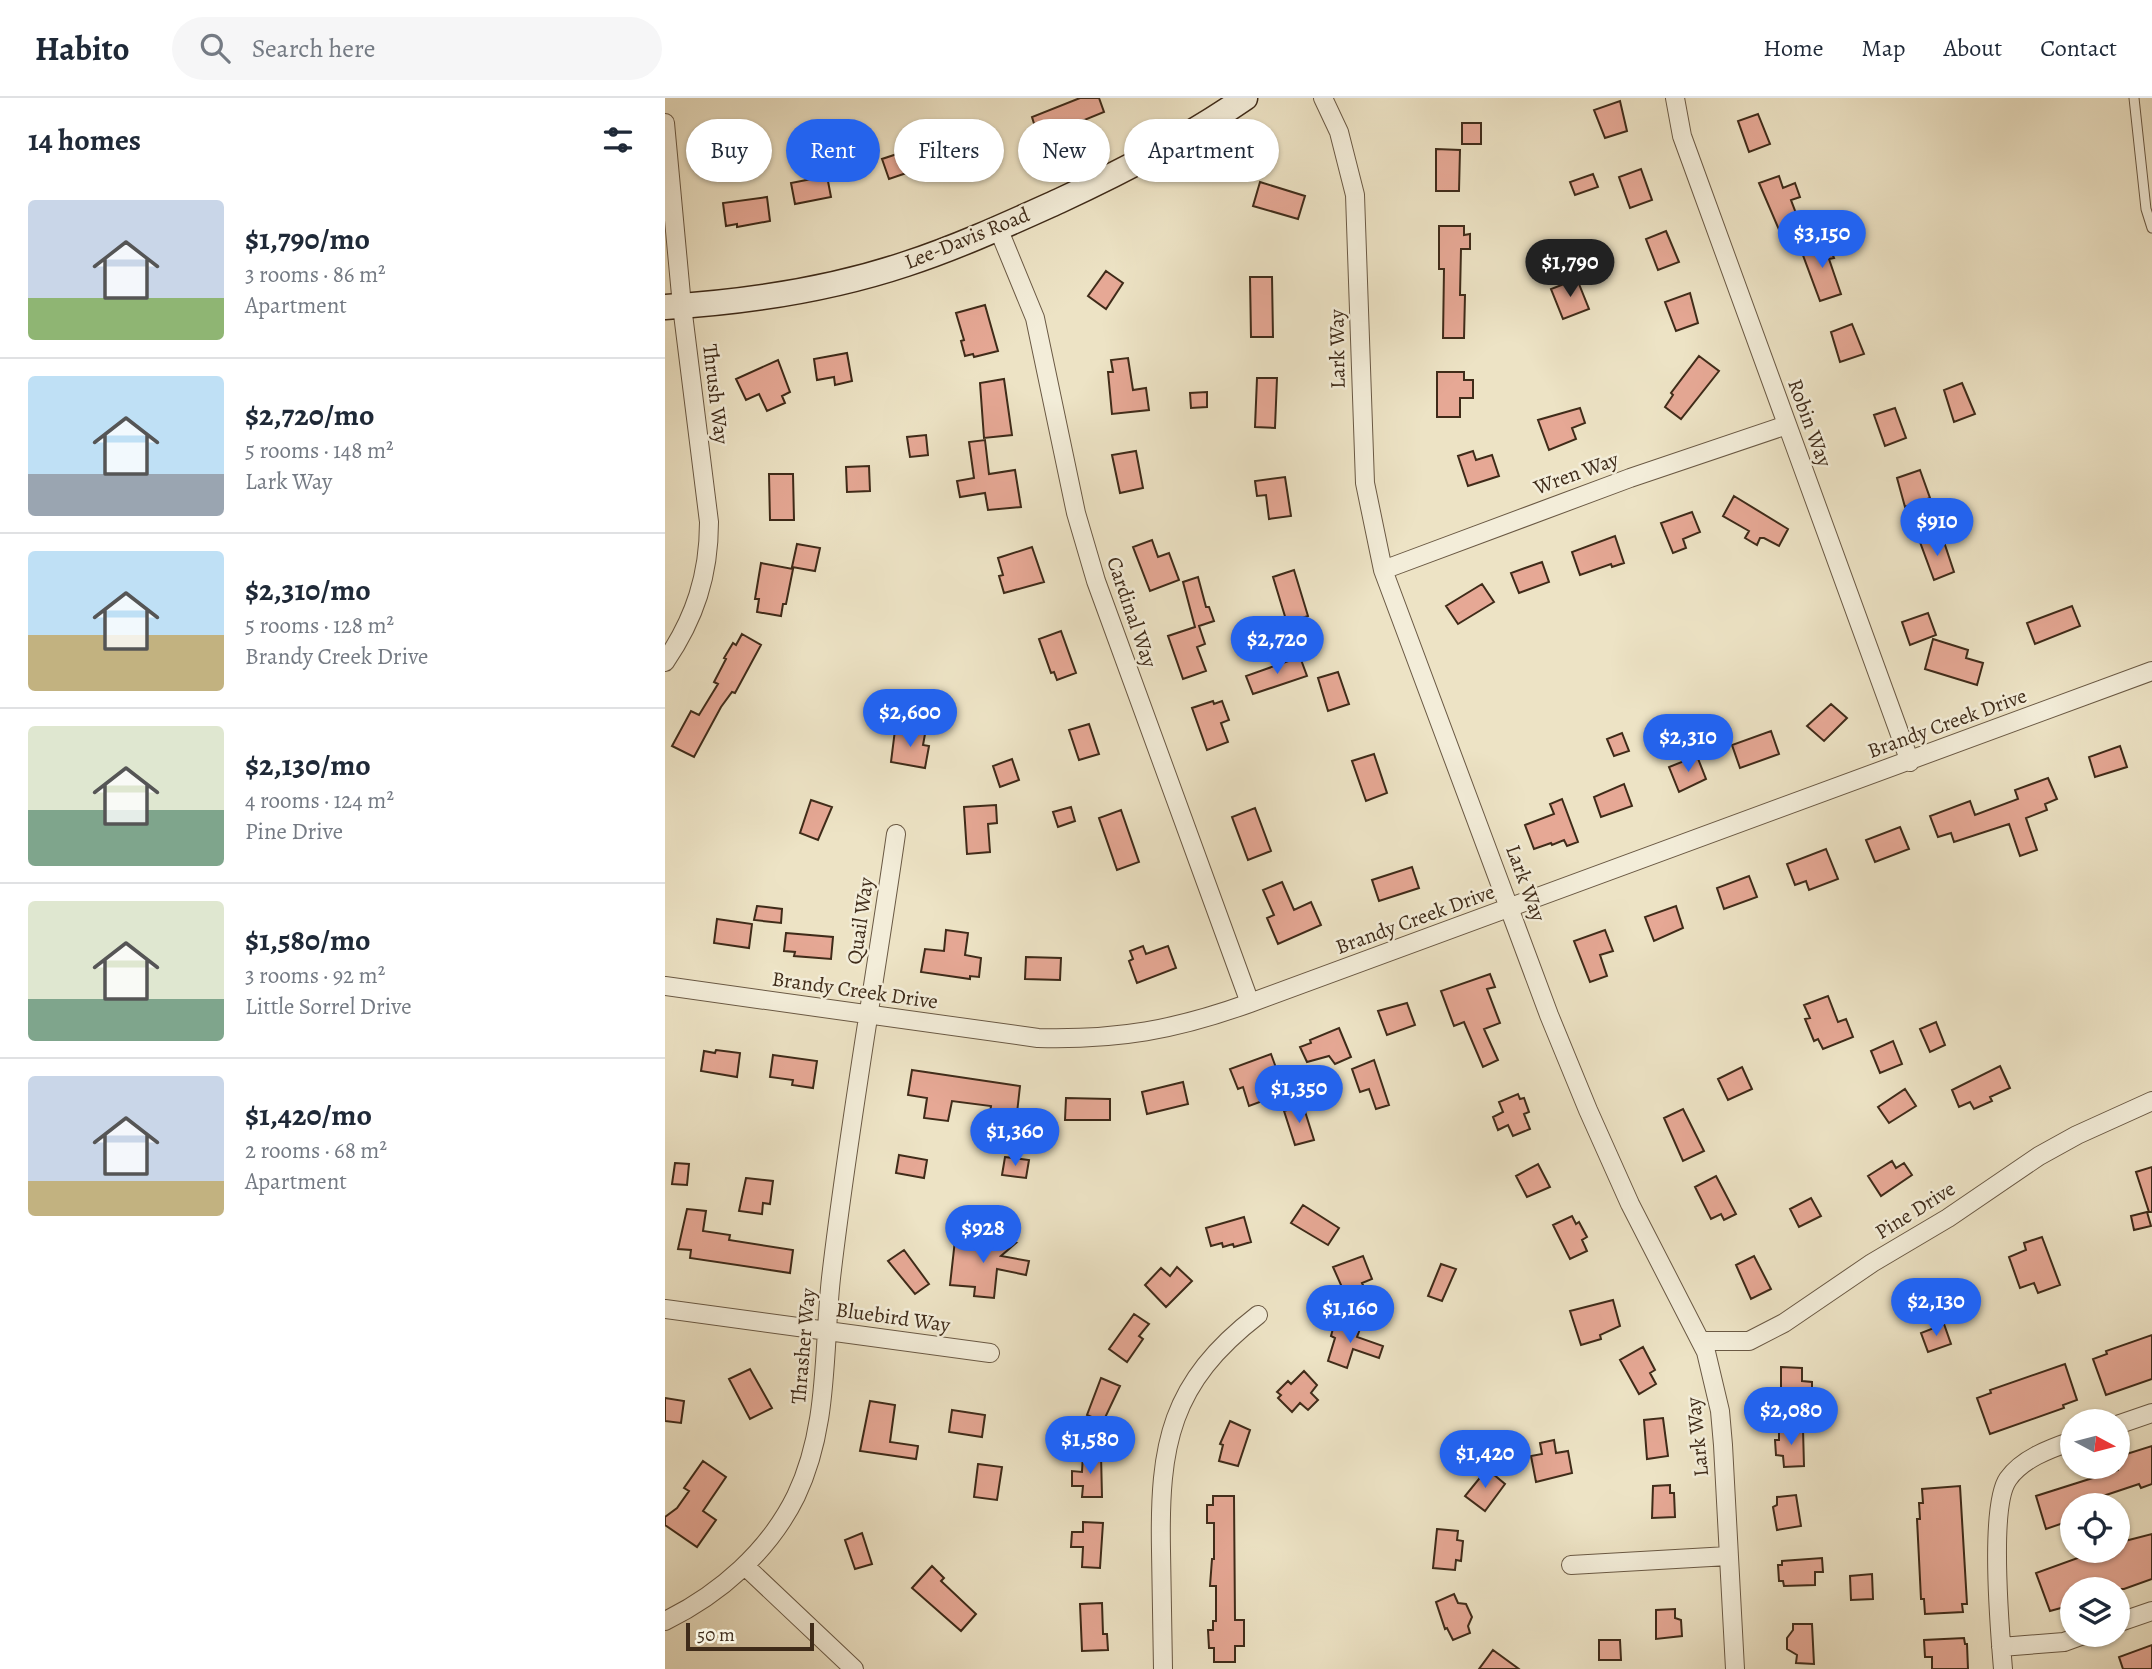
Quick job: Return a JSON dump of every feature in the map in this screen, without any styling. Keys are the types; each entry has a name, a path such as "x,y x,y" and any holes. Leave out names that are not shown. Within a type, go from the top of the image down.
{"main road":[{"name":"Lee-Davis Road","path":"673,306 793,292 862,277 919,259 999,228 1167,149 1245,98"}],"street":[{"name":"Lark Way","path":"1323,98 1339,132 1355,195 1365,483 1383,570 1588,1110 1630,1205 1701,1341 1720,1411 1735,1669"},
{"name":"Robin Way","path":"1675,98 1682,136 1910,762"},
{"name":"Thrush Way","path":"665,123 673,306 709,522 709,551 703,586 694,614 665,662"},
{"name":"Cardinal Way","path":"999,228 1035,318 1076,513 1096,581 1250,1003"},
{"name":"Wren Way","path":"1383,570 1630,478 1787,425"},
{"name":"Brandy Creek Drive","path":"665,986 1038,1038 1081,1039 1157,1031 1199,1021 1250,1003 2152,671"},
{"name":"Quail Way","path":"870,1015 896,834"},
{"name":"Thrasher Way","path":"665,1621 713,1593 745,1566 783,1518 811,1460 822,1403 831,1278 870,1015"},
{"name":"Pine Drive","path":"1701,1341 1749,1341 1784,1323 2039,1156 2077,1135 2152,1101"},
{"name":"Bluebird Way","path":"665,1309 990,1353"},
{"path":"1163,1669 1160,1498 1169,1434 1193,1381 1231,1336 1258,1315"},
{"path":"2130,1421 2152,1413"},
{"path":"2003,1669 1999,1521 2002,1495 2008,1478 2029,1459 2060,1446"},
{"path":"1571,1565 1728,1556"},
{"path":"745,1566 854,1669"},
{"path":"2130,1619 2152,1611"},
{"path":"2001,1647 2060,1642"}],"lane":[{"path":"2134,98 2146,209 2152,229"}],"building":[{"path":"1080,98 1099,98 1104,112 1087,119 1032,117"},
{"path":"1620,101 1627,131 1605,138 1594,110"},
{"path":"1758,114 1770,144 1749,152 1738,121"},
{"path":"1462,123 1481,123 1481,144 1462,144"},
{"path":"1436,149 1460,150 1459,191 1436,191"},
{"path":"894,155 894,177 889,179 882,159"},
{"path":"1641,169 1652,200 1630,208 1619,177"},
{"path":"1593,174 1598,187 1575,195 1570,182"},
{"path":"1779,176 1783,188 1795,183 1800,197 1791,200 1800,224 1780,232 1759,183"},
{"path":"828,182 831,197 795,204 791,183"},
{"path":"1260,182 1305,196 1298,219 1253,206"},
{"path":"767,197 770,221 737,227 737,224 726,226 723,203"},
{"path":"1850,221 1856,236 1836,244 1830,229"},
{"path":"1439,226 1464,226 1464,235 1470,234 1470,249 1461,249 1460,295 1465,295 1464,338 1443,338 1444,269 1439,269"},
{"path":"1666,231 1679,262 1658,270 1646,239"},
{"path":"1827,241 1834,258 1829,259 1841,294 1820,301 1801,250"},
{"path":"1106,271 1123,283 1106,309 1088,296"},
{"path":"1250,277 1272,277 1273,337 1251,337"},
{"path":"1577,279 1589,309 1563,319 1551,289"},
{"path":"1690,293 1698,323 1676,331 1665,302"},
{"path":"985,305 998,351 974,357 973,354 965,356 961,341 964,340 956,313"},
{"path":"1852,324 1864,354 1840,362 1831,332"},
{"path":"847,353 852,381 835,385 834,377 817,380 814,359"},
{"path":"1699,356 1719,371 1681,419 1665,407 1673,395 1671,393"},
{"path":"1128,358 1133,390 1146,388 1149,410 1112,414 1108,372 1113,372 1111,360"},
{"path":"778,360 790,392 782,396 785,403 767,411 759,394 746,400 736,379"},
{"path":"1437,372 1464,372 1464,380 1473,380 1473,398 1460,398 1460,417 1437,417"},
{"path":"1257,378 1277,378 1275,428 1255,427"},
{"path":"1004,379 1012,435 984,438 980,383"},
{"path":"1962,383 1975,414 1954,422 1944,390"},
{"path":"1207,392 1207,407 1191,408 1190,393"},
{"path":"1580,408 1585,423 1572,428 1576,439 1549,450 1538,420"},
{"path":"1895,408 1906,438 1885,446 1874,415"},
{"path":"926,435 928,455 910,457 907,437"},
{"path":"985,440 989,474 1015,470 1021,507 988,510 985,493 960,497 957,481 974,478 969,442"},
{"path":"1136,451 1143,488 1120,493 1112,455"},
{"path":"1473,451 1476,460 1492,455 1499,476 1468,486 1458,456"},
{"path":"869,466 870,491 847,492 846,467"},
{"path":"1920,470 1930,498 1905,507 1897,478"},
{"path":"769,474 793,474 794,520 770,520"},
{"path":"1285,477 1291,516 1269,519 1266,495 1257,496 1255,481"},
{"path":"1734,496 1788,529 1779,546 1764,538 1760,538 1757,545 1745,538 1749,531 1723,516"},
{"path":"1692,512 1700,532 1683,539 1686,548 1673,553 1661,523"},
{"path":"1615,536 1624,563 1612,567 1611,564 1580,575 1572,552"},
{"path":"1938,536 1941,543 1944,542 1954,572 1934,580 1920,542"},
{"path":"1152,540 1158,557 1169,553 1179,580 1150,591 1133,547"},
{"path":"797,544 820,548 815,571 792,567"},
{"path":"1032,547 1044,582 1004,593 998,558"},
{"path":"1542,562 1549,582 1519,593 1511,573"},
{"path":"761,563 793,569 781,616 757,612 759,599 755,599"},
{"path":"1294,570 1308,616 1287,623 1273,577"},
{"path":"1198,577 1206,607 1209,607 1214,621 1199,626 1205,644 1197,647 1206,671 1183,679 1168,636 1195,627 1183,582"},
{"path":"1482,584 1494,602 1458,624 1446,606"},
{"path":"2072,606 2080,626 2035,644 2027,623"},
{"path":"1928,613 1936,635 1910,645 1902,622"},
{"path":"1061,631 1076,673 1057,680 1054,672 1051,673 1039,639"},
{"path":"742,634 761,645 735,693 732,692 721,707 694,757 672,746 691,711 699,715 718,684 714,682 726,659 724,658"},
{"path":"1933,639 1968,650 1966,658 1983,663 1977,685 1925,669"},
{"path":"1300,657 1307,676 1253,694 1246,676"},
{"path":"1338,672 1349,704 1328,711 1318,678"},
{"path":"1213,701 1214,704 1222,701 1229,720 1221,723 1228,742 1207,750 1192,708"},
{"path":"1831,704 1847,718 1824,741 1807,726"},
{"path":"1089,724 1099,754 1079,760 1069,730"},
{"path":"895,730 925,734 923,745 929,746 925,768 891,762"},
{"path":"1771,731 1779,754 1740,768 1732,745"},
{"path":"1622,733 1629,751 1614,756 1607,739"},
{"path":"2120,746 2127,767 2095,777 2089,757"},
{"path":"1374,754 1387,793 1366,801 1352,761"},
{"path":"1697,756 1706,779 1679,792 1669,767"},
{"path":"1012,759 1019,780 1000,787 993,766"},
{"path":"2048,778 2057,799 2045,804 2047,810 2026,818 2037,850 2020,856 2009,824 1954,842 1951,833 1938,837 1930,816 1970,801 1975,815 2018,799 2015,790"},
{"path":"1624,784 1632,806 1601,817 1594,797"},
{"path":"1562,799 1578,842 1567,846 1564,840 1534,849 1525,825 1554,814 1550,804"},
{"path":"811,800 832,807 818,840 800,833"},
{"path":"996,805 997,823 988,824 990,852 967,854 964,807"},
{"path":"1071,807 1075,821 1058,827 1053,812"},
{"path":"1255,808 1271,851 1248,860 1232,817"},
{"path":"1121,810 1139,862 1117,870 1099,818"},
{"path":"1900,827 1909,849 1875,862 1866,840"},
{"path":"1826,849 1838,879 1809,890 1806,881 1795,885 1787,864"},
{"path":"1412,867 1419,888 1379,901 1372,880"},
{"path":"1749,876 1757,897 1724,909 1717,888"},
{"path":"1282,882 1294,910 1311,902 1321,925 1278,944 1267,918 1274,915 1263,890"},
{"path":"757,906 782,909 781,923 754,920"},
{"path":"1676,906 1683,928 1654,941 1645,917"},
{"path":"717,919 752,924 749,948 714,943"},
{"path":"946,930 968,933 965,955 981,958 979,977 970,976 970,979 921,972 925,949 944,951"},
{"path":"1605,930 1613,951 1600,955 1607,976 1590,982 1574,941"},
{"path":"786,933 833,937 831,959 794,956 795,952 784,951"},
{"path":"1143,946 1146,954 1168,946 1176,968 1137,983 1129,961 1133,959 1130,951"},
{"path":"1026,957 1061,958 1060,980 1025,979"},
{"path":"1490,974 1495,987 1487,989 1500,1023 1484,1029 1498,1060 1483,1067 1464,1022 1454,1026 1441,991"},
{"path":"1828,996 1838,1022 1846,1019 1853,1037 1823,1049 1818,1039 1814,1041 1805,1019 1810,1018 1804,1005"},
{"path":"1407,1003 1415,1025 1387,1035 1378,1011"},
{"path":"1936,1022 1945,1045 1930,1052 1920,1029"},
{"path":"1339,1028 1351,1057 1335,1064 1329,1056 1307,1062 1300,1047"},
{"path":"1893,1041 1902,1064 1880,1073 1871,1051"},
{"path":"716,1050 740,1053 737,1077 701,1071 704,1051 715,1053"},
{"path":"1271,1054 1279,1076 1276,1078 1279,1085 1264,1090 1268,1099 1249,1106 1243,1087 1238,1089 1230,1069"},
{"path":"773,1055 817,1061 813,1088 792,1085 793,1080 770,1077"},
{"path":"1374,1060 1389,1105 1376,1109 1369,1089 1360,1092 1352,1069"},
{"path":"2000,1066 2010,1088 1990,1097 1992,1101 1974,1109 1970,1102 1959,1107 1952,1090"},
{"path":"1742,1067 1752,1089 1728,1100 1718,1079"},
{"path":"912,1070 1020,1086 1017,1113 1006,1112 1005,1123 989,1121 991,1106 952,1101 948,1121 924,1118 927,1098 908,1095"},
{"path":"1183,1082 1188,1104 1147,1114 1142,1092"},
{"path":"1905,1089 1916,1106 1889,1123 1878,1107"},
{"path":"1518,1094 1520,1099 1524,1098 1529,1112 1524,1114 1530,1129 1513,1136 1508,1125 1498,1130 1493,1117 1503,1112 1499,1102"},
{"path":"1066,1098 1110,1099 1110,1120 1065,1120"},
{"path":"1303,1105 1314,1140 1295,1145 1284,1111"},
{"path":"1683,1109 1704,1151 1683,1161 1664,1118"},
{"path":"899,1155 927,1160 924,1178 896,1173"},
{"path":"1005,1157 1029,1160 1026,1178 1002,1175"},
{"path":"1892,1161 1896,1168 1904,1163 1912,1175 1881,1196 1868,1176"},
{"path":"675,1163 689,1164 687,1185 672,1184"},
{"path":"1538,1164 1550,1187 1527,1197 1516,1176"},
{"path":"2152,1167 2152,1212 2149,1212 2136,1172"},
{"path":"1716,1176 1736,1214 1724,1220 1721,1214 1711,1219 1695,1187"},
{"path":"746,1178 773,1181 770,1204 763,1203 762,1214 739,1211"},
{"path":"1811,1198 1821,1216 1799,1227 1790,1209"},
{"path":"1303,1205 1339,1228 1328,1245 1291,1223"},
{"path":"687,1209 706,1211 703,1231 730,1235 729,1240 793,1250 790,1273 690,1258 691,1250 678,1249"},
{"path":"2147,1212 2151,1226 2134,1230 2131,1216"},
{"path":"1572,1216 1576,1224 1579,1222 1587,1237 1582,1240 1587,1251 1570,1259 1553,1225"},
{"path":"1244,1217 1251,1242 1234,1247 1233,1244 1223,1247 1222,1243 1211,1246 1206,1228"},
{"path":"2042,1237 2060,1285 2038,1293 2034,1283 2020,1288 2009,1257 2026,1250 2024,1243"},
{"path":"986,1239 1016,1243 1001,1256 1029,1261 1026,1275 997,1269 994,1298 974,1296 975,1287 950,1285 955,1240 985,1243"},
{"path":"904,1250 929,1284 915,1294 888,1261"},
{"path":"1363,1256 1372,1279 1362,1283 1368,1296 1349,1303 1333,1267"},
{"path":"1754,1256 1771,1289 1751,1299 1736,1265"},
{"path":"1441,1264 1456,1269 1442,1301 1428,1296"},
{"path":"1177,1267 1192,1281 1166,1307 1145,1285 1161,1268 1170,1276"},
{"path":"1613,1300 1620,1326 1600,1335 1601,1339 1581,1345 1570,1311"},
{"path":"1134,1314 1149,1324 1139,1336 1143,1339 1127,1362 1109,1349"},
{"path":"1335,1321 1360,1329 1357,1337 1383,1346 1379,1358 1353,1349 1347,1368 1328,1361 1335,1338 1331,1336"},
{"path":"1944,1324 1951,1344 1928,1352 1921,1333"},
{"path":"2152,1335 2152,1379 2106,1395 2093,1359 2107,1354 2106,1351"},
{"path":"1643,1347 1655,1370 1650,1373 1656,1384 1639,1394 1620,1360"},
{"path":"2065,1364 2077,1400 2063,1405 2064,1408 1990,1434 1977,1398 1991,1393 1990,1390"},
{"path":"1781,1367 1802,1368 1802,1381 1812,1382 1812,1395 1801,1395 1801,1406 1781,1405"},
{"path":"750,1369 772,1408 750,1419 729,1379"},
{"path":"1304,1371 1317,1385 1311,1393 1318,1400 1308,1410 1300,1403 1292,1412 1278,1398 1281,1395 1277,1392 1288,1381 1291,1384"},
{"path":"1101,1378 1120,1386 1103,1422 1087,1415"},
{"path":"665,1398 684,1401 681,1423 665,1421"},
{"path":"870,1401 895,1405 890,1442 918,1446 916,1459 860,1451"},
{"path":"952,1410 985,1415 982,1437 949,1432"},
{"path":"1663,1418 1668,1456 1647,1459 1644,1420"},
{"path":"1230,1421 1250,1430 1238,1466 1219,1461 1223,1445 1220,1444"},
{"path":"1803,1429 1804,1466 1784,1467 1783,1456 1776,1455 1775,1440 1779,1440 1779,1430"},
{"path":"1554,1440 1556,1453 1568,1451 1572,1473 1536,1482 1531,1456 1542,1454 1540,1443"},
{"path":"2152,1446 2152,1484 2141,1488 2139,1484 2112,1493 2060,1493 2060,1524 2046,1529 2036,1496 2090,1479 2130,1479 2130,1453"},
{"path":"1083,1453 1101,1454 1102,1497 1082,1497 1083,1486 1072,1486 1072,1471 1082,1472"},
{"path":"703,1461 726,1477 703,1511 716,1520 697,1547 665,1525 665,1517 677,1508 689,1491 684,1488"},
{"path":"978,1464 1002,1467 997,1500 974,1497"},
{"path":"1487,1469 1505,1484 1485,1511 1465,1496"},
{"path":"1670,1485 1670,1493 1674,1493 1675,1517 1652,1518 1653,1486"},
{"path":"1960,1486 1967,1604 1962,1604 1963,1612 1925,1614 1924,1599 1921,1599 1917,1519 1920,1519 1919,1503 1923,1503 1922,1489"},
{"path":"1796,1495 1801,1526 1777,1530 1773,1507 1777,1505 1777,1497"},
{"path":"1213,1496 1234,1496 1235,1620 1244,1620 1244,1646 1235,1646 1235,1662 1214,1662 1214,1648 1209,1648 1208,1630 1213,1630 1213,1621 1216,1621 1216,1586 1210,1586 1214,1559 1214,1523 1207,1523 1207,1505 1213,1505"},
{"path":"1083,1522 1103,1523 1100,1568 1082,1567 1083,1547 1071,1547 1072,1532 1083,1532"},
{"path":"1437,1529 1458,1531 1457,1540 1463,1541 1461,1561 1456,1560 1455,1570 1433,1568"},
{"path":"862,1533 872,1564 855,1569 845,1540"},
{"path":"2152,1534 2152,1579 2130,1587 2130,1577 2060,1577 2060,1608 2050,1611 2036,1573 2064,1563 2130,1563 2130,1540"},
{"path":"1822,1558 1823,1572 1815,1572 1815,1585 1784,1586 1783,1581 1779,1581 1778,1565 1782,1565 1782,1561"},
{"path":"932,1566 944,1578 941,1581 976,1614 961,1631 912,1588"},
{"path":"1872,1574 1873,1599 1851,1600 1850,1576"},
{"path":"1454,1594 1458,1603 1466,1604 1472,1617 1468,1626 1470,1633 1453,1640 1447,1628 1445,1629 1436,1602"},
{"path":"1102,1603 1103,1634 1107,1634 1108,1650 1082,1651 1080,1604"},
{"path":"1675,1609 1675,1618 1681,1620 1682,1636 1656,1639 1656,1610"},
{"path":"1793,1624 1812,1624 1814,1664 1796,1663 1797,1655 1787,1649 1787,1638 1793,1630"},
{"path":"1964,1638 1967,1644 1968,1669 1932,1669 1932,1657 1925,1657 1924,1640"},
{"path":"1599,1640 1620,1640 1621,1660 1599,1660"},
{"path":"2152,1645 2152,1669 2123,1669 2119,1657"},
{"path":"1493,1650 1519,1669 1479,1669"}]}
